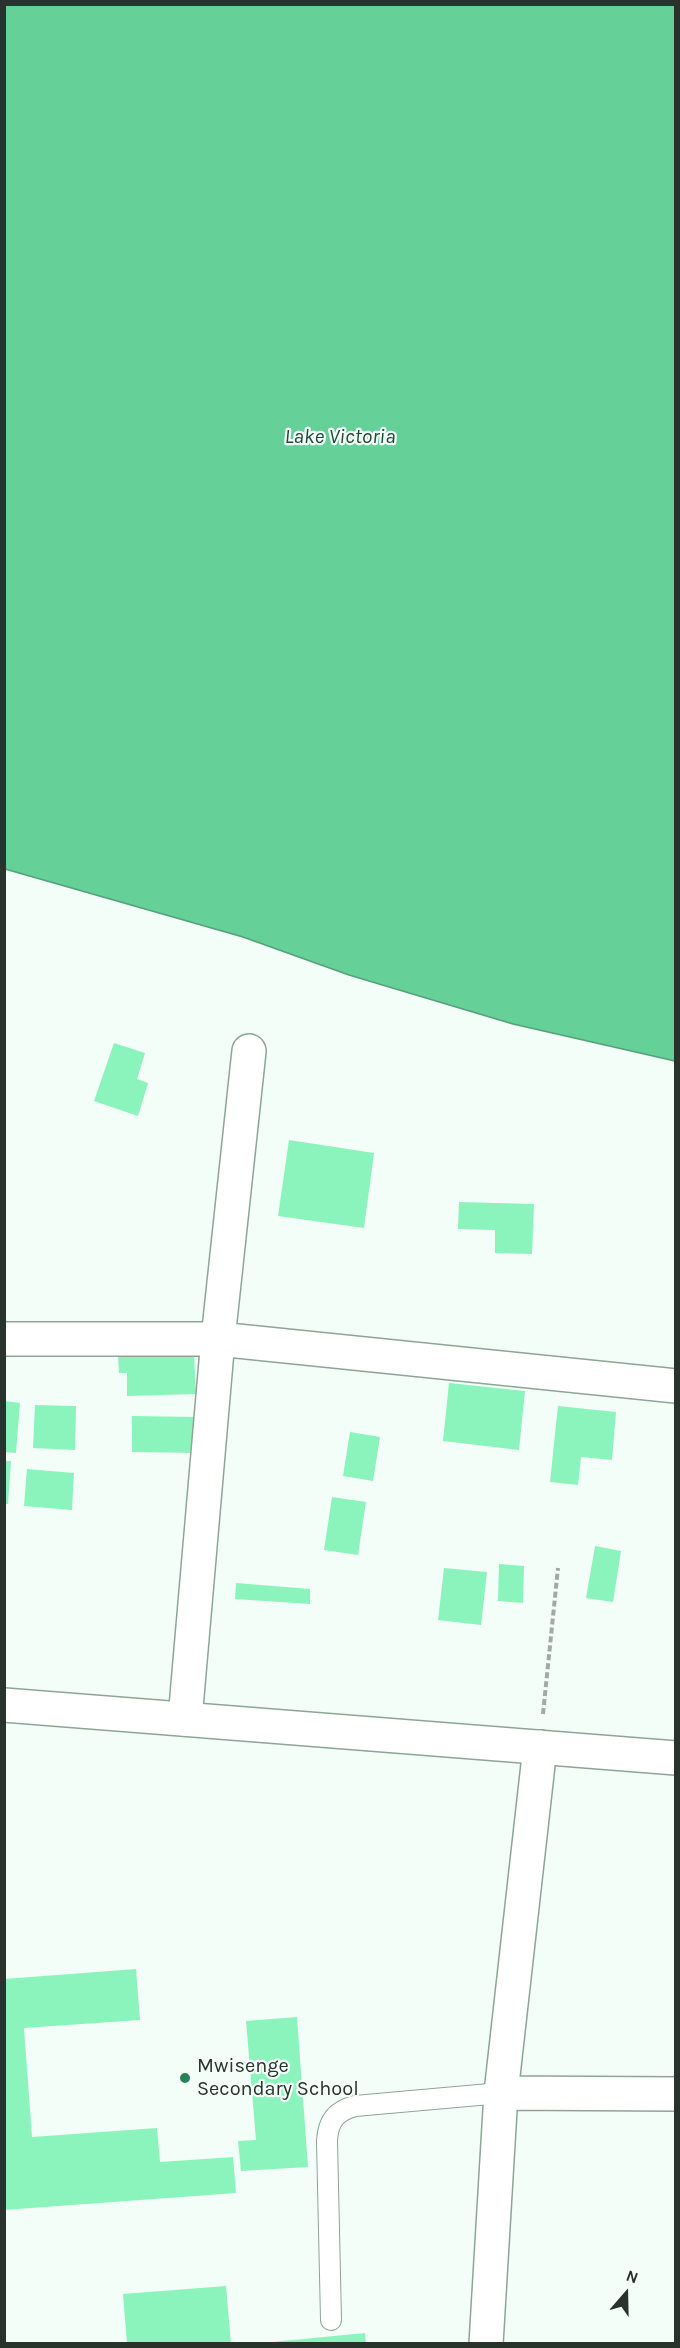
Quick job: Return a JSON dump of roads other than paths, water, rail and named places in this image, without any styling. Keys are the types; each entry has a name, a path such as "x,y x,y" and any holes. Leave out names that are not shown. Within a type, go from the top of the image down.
{"street":[{"path":"185,1719 218,1339 249,1051"},
{"path":"4,1339 218,1339 675,1386"},
{"path":"4,1705 675,1758"},
{"path":"486,2343 501,2093 540,1747"},
{"path":"501,2093 675,2094"}],"lane":[{"path":"331,2320 327,2129 335,2116 342,2109 355,2106 501,2093"}],"water":[{"name":"Lake Victoria","path":"4,5 675,5 675,1061 513,1024 349,975 243,937 5,869"}],"place":[{"name":"Mwisenge Secondary School","path":"185,2078"}]}
